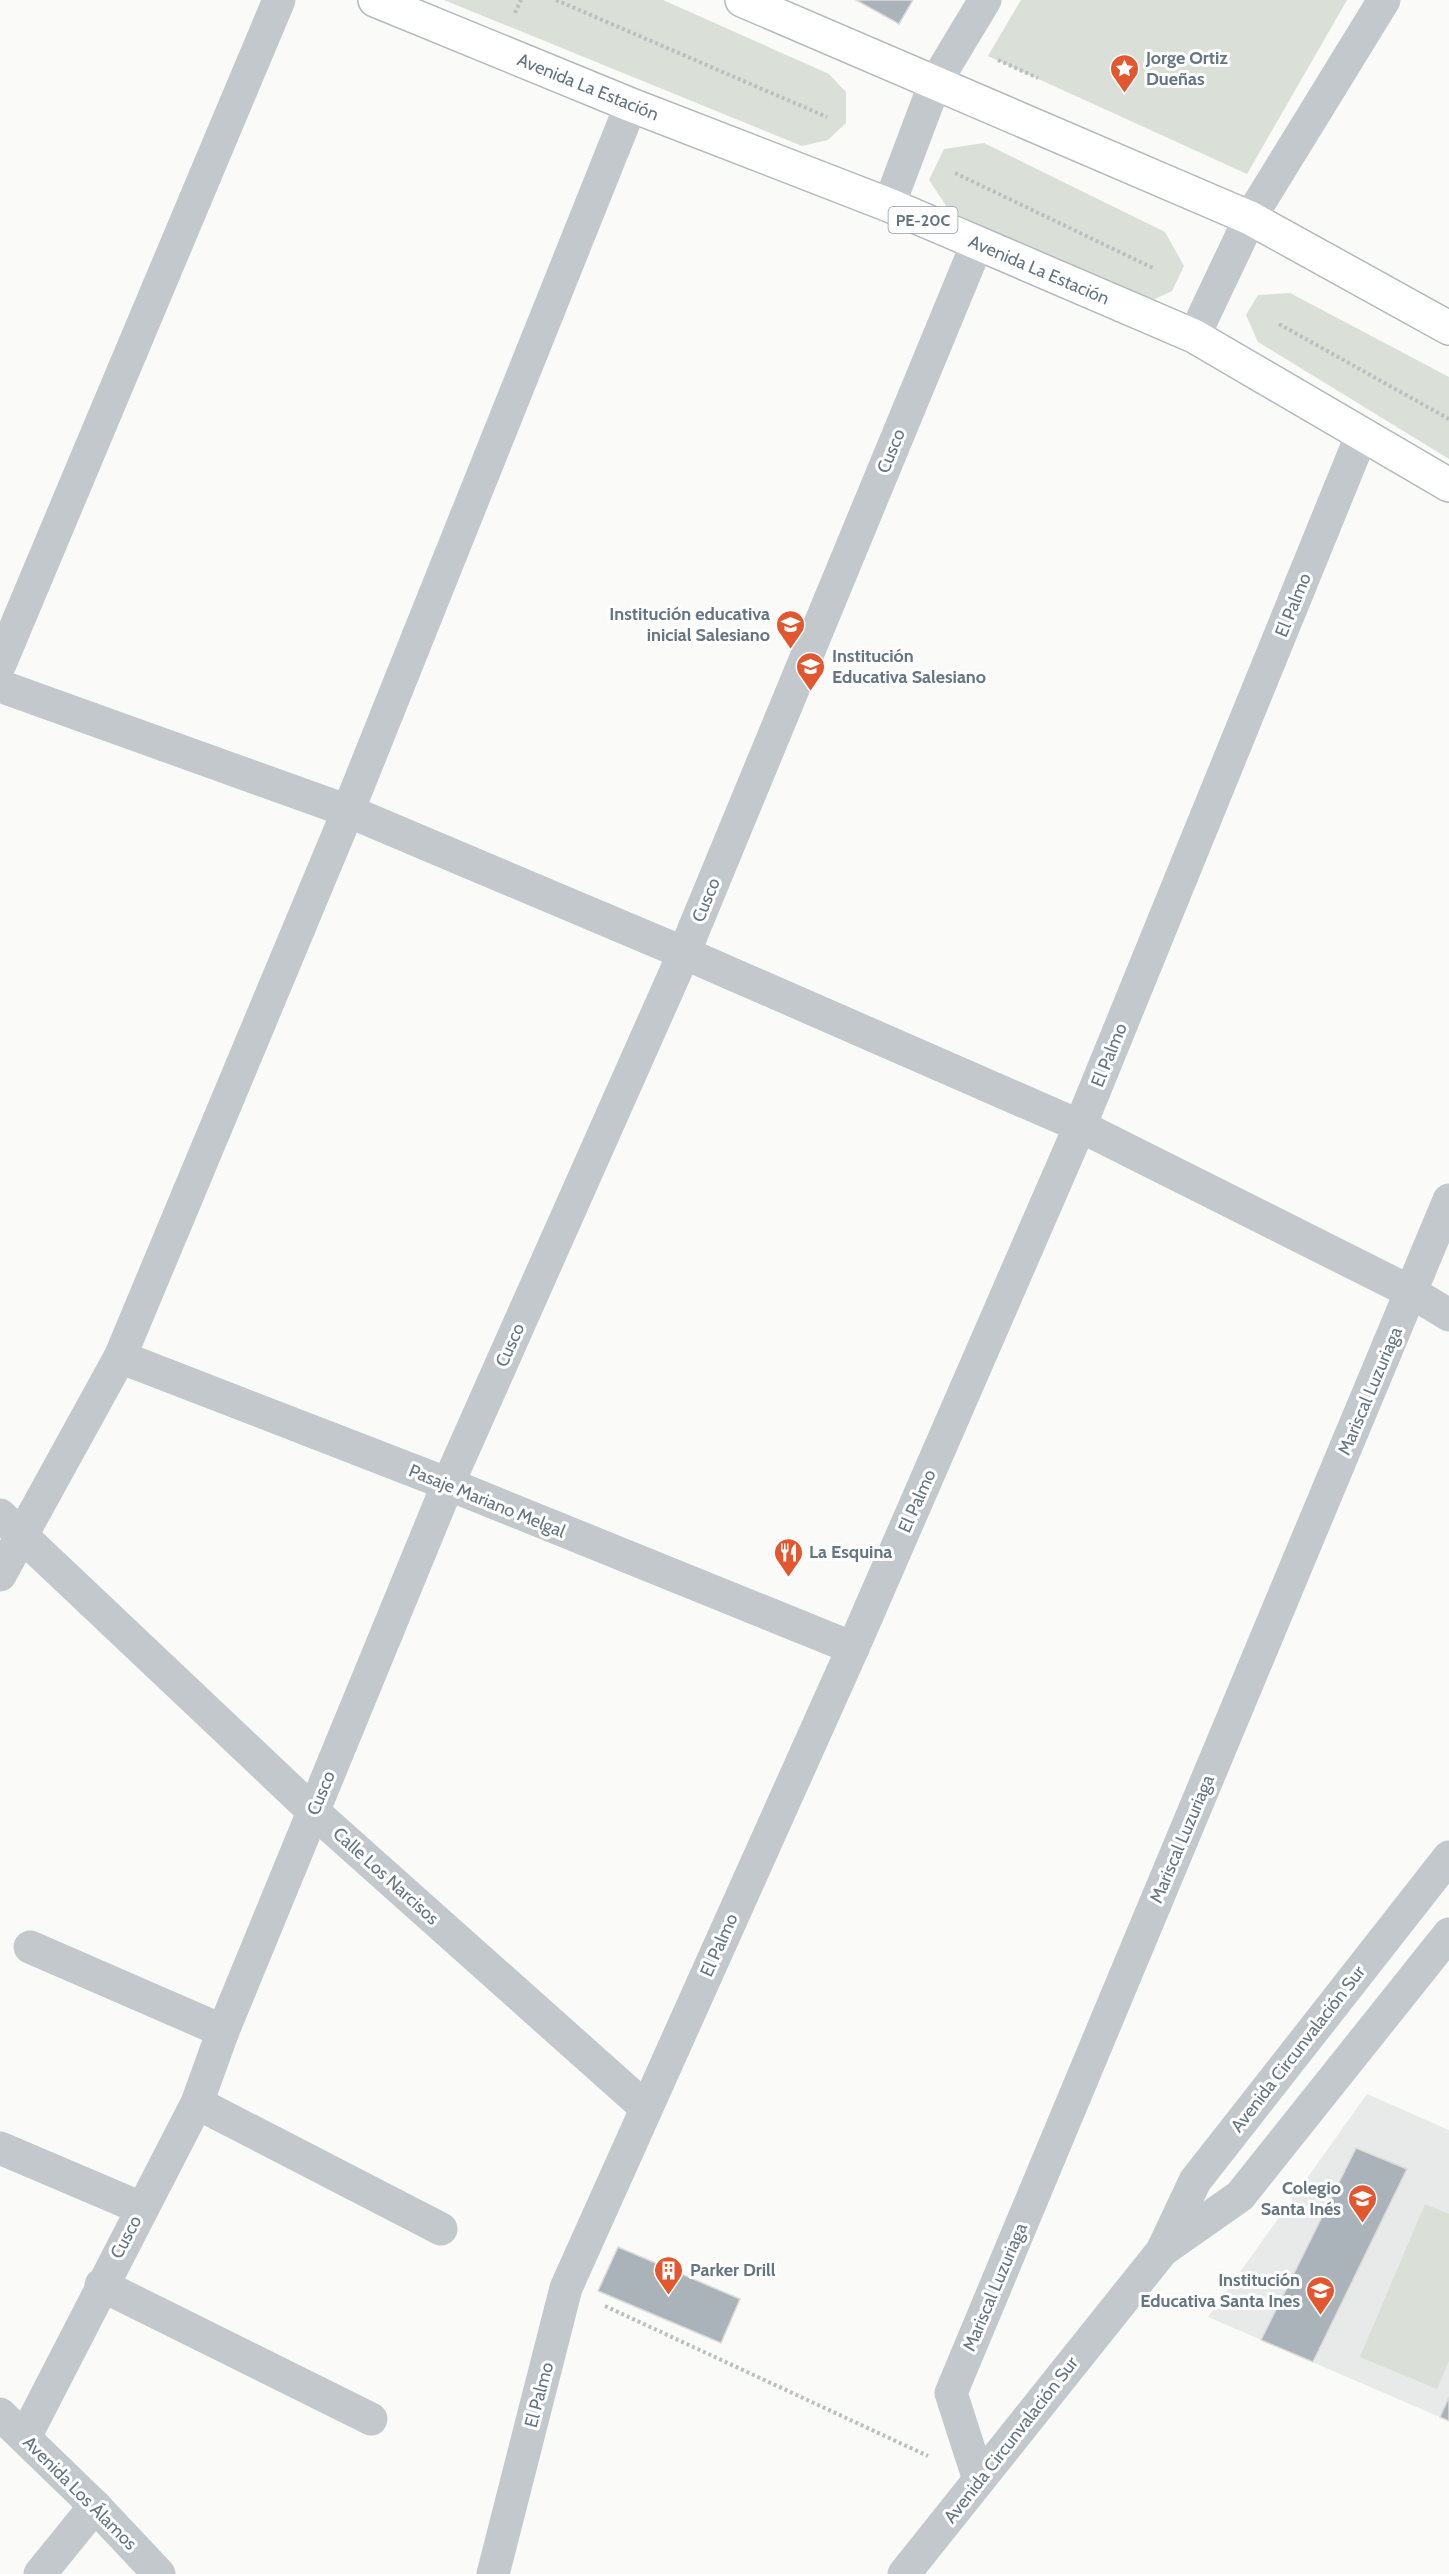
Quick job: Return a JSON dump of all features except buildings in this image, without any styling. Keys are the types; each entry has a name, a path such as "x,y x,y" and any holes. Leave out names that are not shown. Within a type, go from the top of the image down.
{"highway":[{"name":"Avenida La Estación","path":"375,0 631,105 889,205 1194,336 1449,485"},
{"path":"742,0 1250,218 1449,328"}],"street":[{"path":"0,664 279,0"},
{"path":"889,205 935,83 985,0"},
{"path":"1194,336 1250,218 1384,0"},
{"path":"0,1575 11,1525 120,1357 348,811 631,105"},
{"name":"Cusco","path":"24,2437 196,2103 223,2031 448,1484 684,953 977,244"},
{"name":"El Palmo","path":"492,2574 566,2288 853,1648 1080,1126 1362,434"},
{"path":"0,686 348,811 684,953 1080,1126 1411,1292 1449,1315"},
{"name":"Mariscal Luzuriaga","path":"979,2480 951,2393 1449,1200"},
{"name":"Pasaje Mariano Melgal","path":"120,1357 448,1484 853,1648"},
{"name":"Calle Los Narcisos","path":"11,1525 314,1812 646,2108"},
{"name":"Avenida Circunvalación Sur","path":"904,2574 1162,2251 1195,2181 1449,1857"},
{"name":"Avenida Circunvalación Sur","path":"1162,2251 1240,2196 1449,1934"},
{"path":"30,1947 223,2031"},
{"path":"196,2103 441,2229"},
{"path":"0,2148 141,2208"},
{"path":"101,2285 371,2419"},
{"name":"Avenida Los Álamos","path":"0,2414 95,2506 159,2574"},
{"path":"40,2574 95,2506"}],"path":[{"path":"556,0 827,117"},
{"path":"988,56 1042,80"},
{"path":"955,173 1153,268"},
{"path":"1279,324 1449,419"},
{"path":"566,2288 979,2480"}],"shaded area":[{"path":"444,0 663,0 829,74 846,92 846,123 828,140 802,146"},
{"path":"1021,0 1347,0 1247,174 988,56"},
{"path":"984,143 1165,232 1184,266 1172,291 1142,305 949,210 929,180 944,149"},
{"path":"1290,293 1449,377 1449,459 1258,342 1246,315 1258,295"},
{"name":"Colegio Santa Inés","path":"1367,2094 1449,2130 1449,2421 1208,2317"},
{"path":"1425,2204 1449,2214 1449,2361 1437,2389 1360,2357"}],"place":[{"name":"Jorge Ortiz Dueñas","path":"1125,94"},
{"name":"Institución educativa inicial Salesiano","path":"791,650"},
{"name":"Institución Educativa Salesiano","path":"811,692"},
{"name":"La Esquina","path":"788,1578"},
{"name":"Colegio Santa Inés","path":"1362,2224"},
{"name":"Parker Drill","path":"669,2296"},
{"name":"Institución Educativa Santa Ines","path":"1321,2316"}]}
